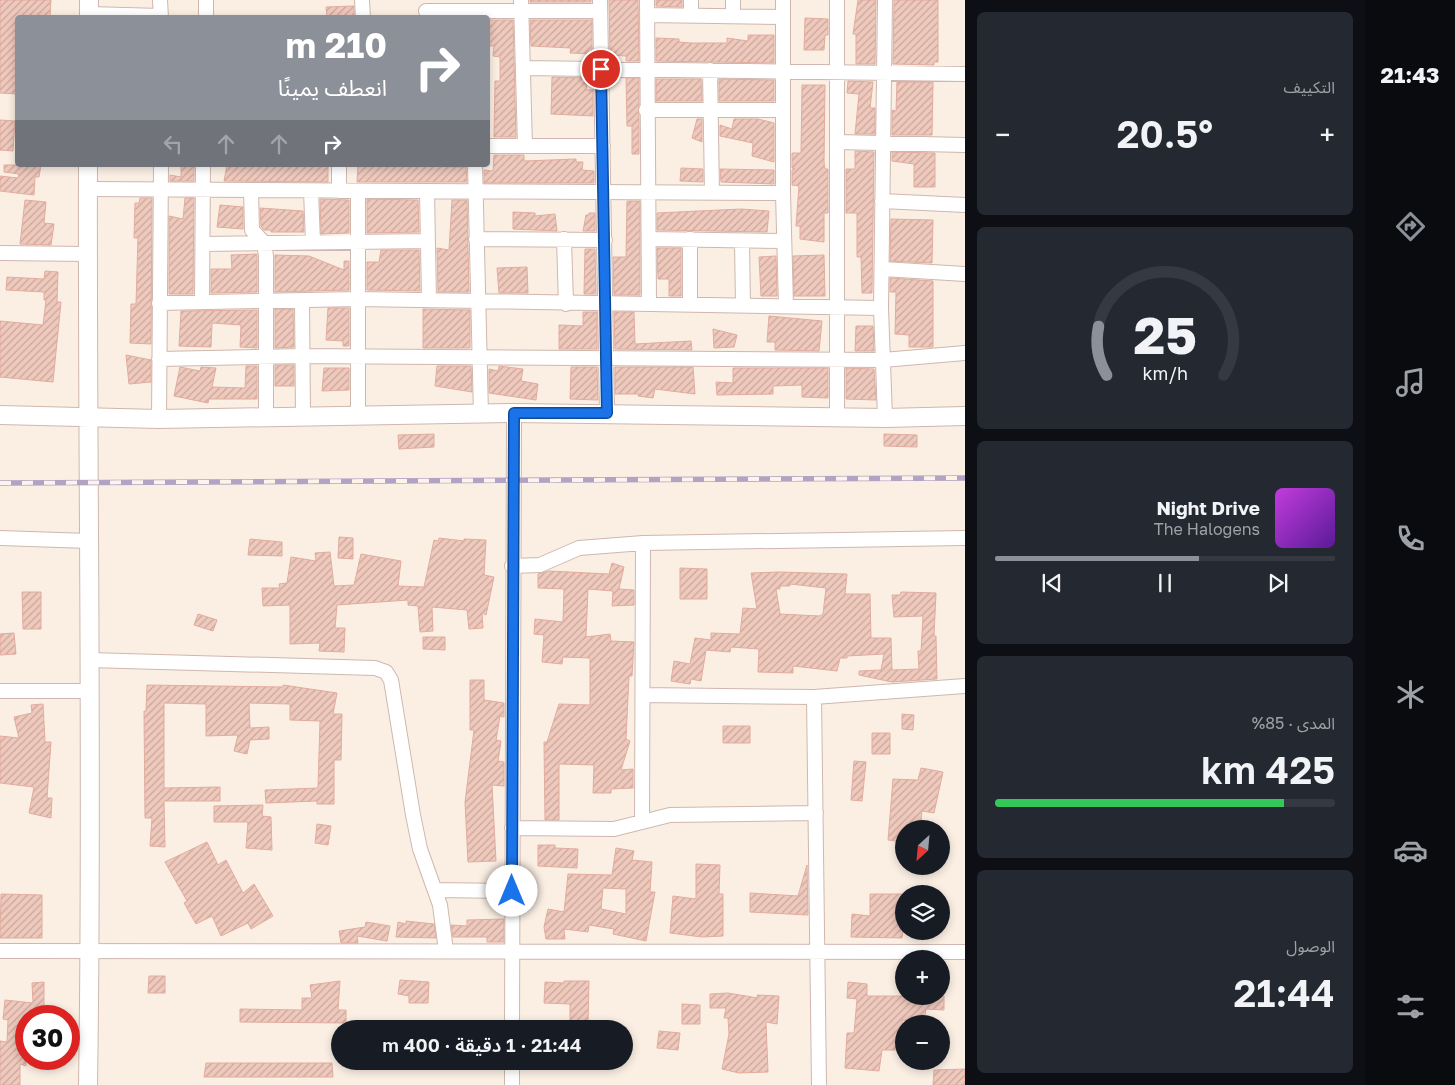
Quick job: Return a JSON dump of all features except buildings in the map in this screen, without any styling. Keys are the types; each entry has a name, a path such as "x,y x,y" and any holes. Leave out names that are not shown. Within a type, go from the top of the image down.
{"street":[{"path":"160,0 161,15"},
{"path":"206,0 206,15"},
{"path":"362,0 363,15"},
{"path":"647,0 646,110 649,192 649,304"},
{"path":"691,0 691,15"},
{"path":"733,0 733,16"},
{"path":"783,0 783,193 786,306"},
{"path":"837,0 837,418"},
{"path":"884,418 881,308 885,0"},
{"path":"522,5 525,146"},
{"path":"426,9 480,10 522,5 600,5 607,413"},
{"path":"89,11 147,15"},
{"path":"647,16 783,17"},
{"path":"524,68 965,74"},
{"path":"710,70 712,193"},
{"path":"646,110 783,110"},
{"path":"837,142 965,145"},
{"path":"490,146 603,146"},
{"path":"88,167 87,418 90,951 88,1085"},
{"path":"159,419 161,167"},
{"path":"202,302 203,167"},
{"path":"339,167 339,191"},
{"path":"475,167 478,357 481,415"},
{"path":"88,189 783,193"},
{"path":"251,190 252,230 264,243 266,256 266,416"},
{"path":"312,190 313,242"},
{"path":"358,191 358,414"},
{"path":"427,191 429,300"},
{"path":"882,201 965,205"},
{"path":"476,239 605,240"},
{"path":"564,239 566,304"},
{"path":"649,239 784,241"},
{"path":"690,239 690,305"},
{"path":"742,240 743,305"},
{"path":"203,244 428,241"},
{"path":"0,253 88,254"},
{"path":"882,269 965,274"},
{"path":"159,303 358,299 881,308"},
{"path":"302,300 302,416"},
{"path":"159,359 358,356 883,360 965,353"},
{"path":"0,415 159,419 358,414 481,415 514,413 837,418 965,416"},
{"path":"512,1020 514,413"},
{"path":"0,538 89,540"},
{"path":"512,566 540,565 578,548 643,543 965,538"},
{"path":"642,822 643,543"},
{"path":"89,660 375,668 386,672 391,680 420,849 440,905 446,951"},
{"path":"643,695 814,697 965,686"},
{"path":"0,691 89,691"},
{"path":"814,697 819,1085"},
{"path":"512,828 614,829 677,814 816,813"},
{"path":"435,890 512,891"},
{"path":"0,951 965,952"},
{"path":"512,1070 512,1085"}],"railway":[{"path":"0,483 965,478"}],"route":[{"path":"512,891 512,514 514,413 607,413 601,69"}]}
